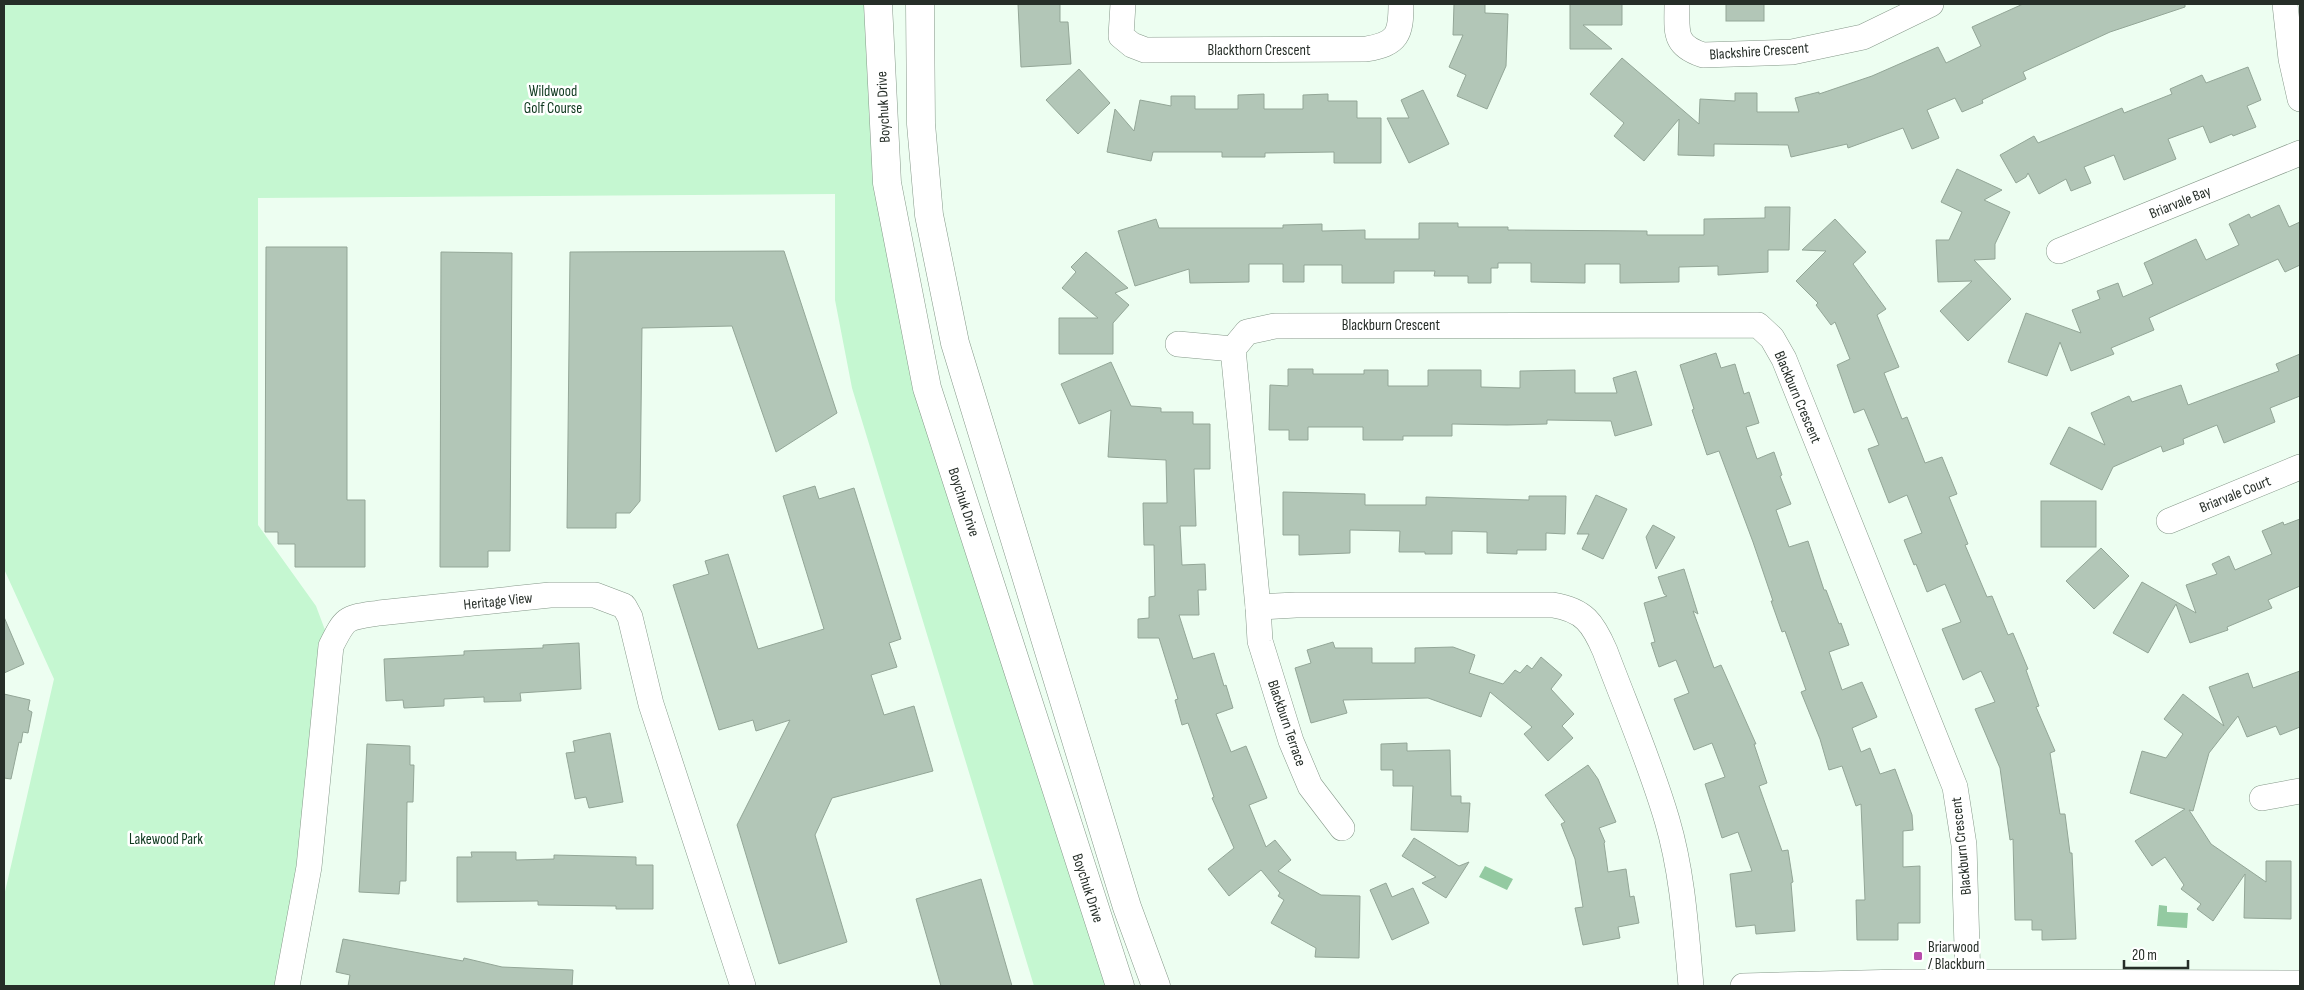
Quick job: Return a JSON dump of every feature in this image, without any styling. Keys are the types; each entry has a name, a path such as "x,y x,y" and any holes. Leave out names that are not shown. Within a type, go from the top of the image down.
{"main road":[{"name":"Boychuk Drive","path":"878,4 886,183 927,388 1120,986"},
{"name":"Boychuk Drive","path":"920,4 921,124 928,207 955,343 1127,907 1156,986"}],"street":[{"name":"Blackthorn Crescent","path":"1122,4 1122,36 1132,45 1145,50 1366,50 1380,47 1392,40 1400,29 1401,4"},
{"name":"Blackshire Crescent","path":"1676,4 1677,35 1682,44 1692,51 1703,55 1792,52 1863,38 1931,4"},
{"path":"2285,4 2291,59 2300,99"},
{"name":"Briarvale Bay","path":"2059,251 2300,153"},
{"name":"Blackburn Crescent","path":"1233,349 1247,332 1275,326 1758,325 1772,338 1784,359 1955,787 1964,845 1968,982"},
{"path":"1178,344 1233,349 1258,608 1296,605 1553,605 1571,608 1585,617 1595,628 1667,820 1677,862 1686,922 1691,986"},
{"name":"Briarvale Court","path":"2169,521 2300,467"},
{"name":"Heritage View","path":"287,986 309,867 331,646 344,621 356,616 379,613 575,595 595,595 624,606 630,617 651,704 743,986"},
{"name":"Blackburn Terrace","path":"1258,608 1260,641 1291,741 1310,786 1342,828"},
{"path":"2262,798 2300,791"},
{"path":"1743,986 1968,982 2300,983"}],"green space":[{"path":"4,4 886,4 887,183 927,388 1120,986 1034,986 852,388 835,300 835,194 258,198 258,525 316,606 331,646 285,986 4,986 4,896 54,679 4,569"}],"shaded area":[{"path":"1485,866 1513,879 1507,890 1479,877"},
{"path":"2159,905 2167,906 2167,912 2188,913 2187,928 2157,926"}],"building":[{"path":"1018,4 1060,4 1060,22 1068,22 1071,64 1021,67"},
{"path":"1454,4 1485,4 1485,13 1508,14 1506,66 1487,109 1457,96 1466,75 1449,67 1463,35 1453,35"},
{"path":"1570,4 1622,4 1622,25 1583,25 1612,49 1570,49"},
{"path":"1726,4 1764,4 1764,21 1726,21"},
{"path":"2023,4 2185,4 2185,7 2110,32 2023,72 2026,79 1982,100 1983,103 1962,112 1955,98 1927,110 1939,138 1912,149 1903,128 1848,148 1847,144 1791,157 1788,145 1714,144 1714,156 1678,155 1679,119 1644,161 1614,136 1624,123 1590,94 1622,58 1699,124 1700,99 1735,101 1735,93 1757,93 1757,112 1799,112 1795,98 1819,92 1819,94 1872,76 1938,47 1946,63 1981,46 1972,27"},
{"path":"2248,67 2261,100 2247,106 2256,127 2210,143 2203,126 2168,139 2176,159 2124,180 2114,155 2084,167 2091,183 2071,191 2066,179 2039,194 2028,173 2026,177 2016,183 2000,155 2034,136 2038,143 2122,108 2124,113 2172,94 2170,89 2202,75 2206,83"},
{"path":"1079,69 1110,103 1078,134 1046,100"},
{"path":"1423,90 1449,144 1409,163 1387,118 1409,118 1401,100"},
{"path":"1264,94 1264,109 1303,109 1303,95 1328,94 1328,101 1357,101 1357,118 1381,118 1381,163 1334,163 1334,152 1265,153 1265,157 1222,157 1222,152 1153,152 1151,161 1107,152 1115,109 1134,131 1140,100 1171,106 1171,96 1195,96 1195,109 1238,109 1238,95"},
{"path":"1957,169 2002,190 1984,200 2010,212 1995,244 1995,259 1974,260 2011,299 1968,341 1940,311 1972,281 1938,282 1936,240 1949,240 1962,212 1941,202"},
{"path":"2279,205 2289,227 2300,222 2300,265 2285,272 2278,259 2149,318 2154,330 2111,348 2114,354 2071,371 2060,342 2047,376 2008,362 2026,313 2081,333 2072,310 2100,299 2097,291 2118,283 2123,297 2153,284 2144,263 2196,239 2206,260 2239,245 2229,224 2249,214 2251,218"},
{"path":"1765,207 1790,207 1789,250 1768,250 1768,272 1718,275 1718,266 1679,267 1679,282 1620,283 1620,264 1585,264 1585,283 1531,282 1531,263 1498,263 1498,268 1491,268 1491,283 1468,283 1468,276 1434,276 1435,271 1394,271 1394,283 1342,283 1342,265 1304,265 1304,282 1283,282 1283,264 1249,264 1249,282 1190,283 1189,269 1135,286 1118,231 1156,219 1159,228 1283,228 1283,225 1322,224 1322,231 1365,230 1365,239 1419,239 1419,223 1458,223 1458,227 1508,227 1508,230 1647,231 1647,235 1704,235 1704,219 1765,218"},
{"path":"1835,219 1866,252 1853,264 1886,309 1877,315 1899,367 1884,373 1902,419 1907,417 1925,463 1942,457 1957,494 1949,497 1968,544 1965,545 1987,597 1992,596 2008,635 2013,633 2028,669 2026,670 2039,706 2036,707 2055,751 2050,753 2060,814 2065,814 2070,853 2072,853 2076,939 2042,940 2042,930 2032,930 2032,920 2015,920 2013,839 2010,840 2000,768 1975,709 1995,702 1981,671 1963,680 1942,629 1961,622 1945,584 1927,592 1904,540 1922,533 1907,495 1889,503 1868,449 1879,445 1864,409 1854,413 1837,365 1850,359 1835,322 1831,325 1816,305 1818,303 1796,281 1826,251 1802,250"},
{"path":"266,247 347,247 347,500 365,500 365,567 295,567 295,544 278,544 278,532 265,532"},
{"path":"784,251 837,413 776,452 732,326 642,328 640,501 630,513 616,513 616,528 567,528 570,252"},
{"path":"441,252 512,253 510,551 488,551 488,567 440,567"},
{"path":"1086,252 1128,288 1115,293 1129,305 1113,323 1113,354 1059,354 1059,318 1098,318 1062,288 1076,272 1071,267"},
{"path":"1716,353 1721,368 1735,364 1744,394 1749,392 1759,423 1746,427 1757,459 1774,452 1782,475 1780,476 1791,504 1776,510 1789,547 1808,541 1824,590 1826,590 1839,624 1841,623 1849,645 1829,652 1842,690 1862,682 1877,717 1852,728 1861,752 1870,748 1880,774 1895,769 1912,815 1913,830 1903,831 1903,867 1920,866 1920,923 1898,923 1898,940 1857,940 1856,900 1865,900 1861,804 1856,806 1842,766 1829,770 1820,739 1801,692 1806,690 1785,631 1782,632 1753,542 1719,451 1707,455 1692,410 1694,409 1680,365"},
{"path":"2300,354 2300,396 2270,408 2275,422 2224,443 2217,425 2183,439 2184,444 2163,452 2161,446 2113,467 2102,490 2050,464 2069,427 2105,445 2091,413 2129,396 2132,402 2181,385 2188,405 2279,371 2276,364"},
{"path":"1111,362 1131,406 1161,408 1161,412 1193,412 1193,424 1210,424 1210,469 1194,469 1196,526 1180,526 1182,565 1205,564 1206,590 1198,590 1199,615 1179,615 1193,659 1214,653 1233,708 1216,714 1231,752 1246,746 1267,798 1249,805 1266,847 1275,840 1291,860 1278,871 1321,895 1360,896 1359,958 1315,957 1316,948 1271,923 1284,900 1278,896 1280,893 1261,870 1229,896 1208,869 1234,848 1212,798 1214,797 1188,723 1182,725 1175,700 1178,699 1159,638 1138,638 1138,619 1149,618 1149,597 1155,596 1154,545 1144,545 1143,503 1167,503 1166,460 1108,457 1111,410 1079,424 1061,384"},
{"path":"1288,369 1313,369 1313,374 1364,374 1364,370 1388,370 1388,386 1428,386 1428,370 1481,370 1481,387 1520,388 1520,371 1575,370 1575,393 1617,393 1613,378 1636,371 1652,425 1615,436 1611,421 1547,420 1547,424 1452,424 1452,436 1403,436 1403,440 1363,440 1363,427 1308,427 1308,440 1289,440 1289,430 1269,430 1270,385 1288,386"},
{"path":"815,486 819,499 854,488 901,639 889,643 897,667 871,675 884,715 914,706 933,771 832,798 815,835 847,942 779,964 737,825 790,720 756,731 753,720 719,730 673,585 709,574 705,561 728,554 758,649 824,629 783,496"},
{"path":"1283,492 1365,494 1365,505 1426,505 1426,497 1529,500 1529,496 1566,496 1565,534 1546,533 1546,550 1517,550 1517,554 1487,553 1487,532 1452,531 1452,554 1425,554 1425,552 1399,552 1400,531 1350,530 1350,553 1299,555 1299,535 1283,535"},
{"path":"1596,495 1627,509 1603,559 1582,549 1589,534 1577,534"},
{"path":"2041,501 2096,501 2096,547 2041,547"},
{"path":"2300,519 2300,586 2268,600 2272,608 2227,627 2228,630 2190,643 2176,604 2148,653 2113,633 2142,582 2196,613 2186,585 2217,574 2212,564 2229,556 2235,570 2272,554 2262,531 2283,522 2284,525"},
{"path":"1653,525 1675,537 1656,569 1646,537"},
{"path":"2101,548 2129,576 2094,609 2066,581"},
{"path":"1684,569 1698,614 1693,611 1714,668 1721,665 1756,744 1754,744 1767,783 1759,786 1782,851 1788,850 1793,882 1791,883 1795,931 1756,934 1755,925 1736,927 1730,874 1752,871 1738,832 1722,838 1705,784 1725,777 1712,743 1694,750 1674,699 1689,693 1676,660 1659,667 1651,643 1655,642 1644,603 1667,596 1664,594 1658,577"},
{"path":"4,617 24,664 4,673"},
{"path":"1333,642 1335,648 1372,648 1372,663 1415,663 1415,648 1453,647 1475,655 1469,673 1503,684 1515,670 1520,673 1527,665 1532,669 1541,657 1562,675 1551,689 1574,714 1562,726 1573,738 1548,761 1524,734 1532,727 1490,692 1481,717 1428,698 1343,700 1347,713 1311,723 1295,668 1311,663 1307,650"},
{"path":"579,643 581,689 520,693 521,701 484,702 484,697 444,699 444,706 404,708 403,700 386,701 384,659 464,655 464,651 543,648 543,645"},
{"path":"2300,671 2300,727 2280,735 2276,726 2247,737 2238,716 2209,753 2193,811 2189,810 2211,844 2266,882 2266,861 2291,861 2291,919 2244,918 2245,874 2213,921 2197,909 2201,904 2181,889 2184,885 2165,857 2152,866 2135,841 2185,809 2130,793 2142,751 2166,758 2183,734 2164,719 2183,694 2224,726 2209,687 2248,673 2253,688"},
{"path":"4,694 30,700 28,710 32,712 28,733 23,732 21,743 19,742 11,779 4,778"},
{"path":"610,733 623,802 589,808 586,797 575,799 566,753 575,752 573,741"},
{"path":"1407,743 1407,751 1450,750 1451,796 1461,796 1461,803 1470,803 1468,832 1411,830 1413,786 1393,786 1393,770 1381,770 1381,744"},
{"path":"367,744 410,746 410,765 414,765 413,802 407,802 406,881 400,881 399,894 359,892"},
{"path":"1588,765 1598,779 1616,822 1599,828 1605,842 1608,872 1626,869 1630,897 1634,896 1639,923 1618,927 1620,938 1583,945 1575,908 1583,907 1575,859 1561,824 1565,822 1545,795"},
{"path":"1414,838 1459,866 1469,862 1446,898 1422,883 1436,877 1402,856"},
{"path":"471,852 516,852 516,860 554,859 554,855 636,857 636,865 653,865 653,909 616,909 616,906 538,905 538,901 457,902 457,857 472,857"},
{"path":"981,879 1012,986 941,986 916,899"},
{"path":"1386,883 1392,897 1413,888 1429,923 1392,940 1370,890"},
{"path":"343,939 463,961 464,958 502,967 573,970 572,986 348,986 350,975 336,972"}],"place":[{"name":"Briarwood / Blackburn","path":"1918,956"}],"park label":[{"name":"Wildwood Golf Course","path":"553,100"},
{"name":"Lakewood Park","path":"166,839"}]}
